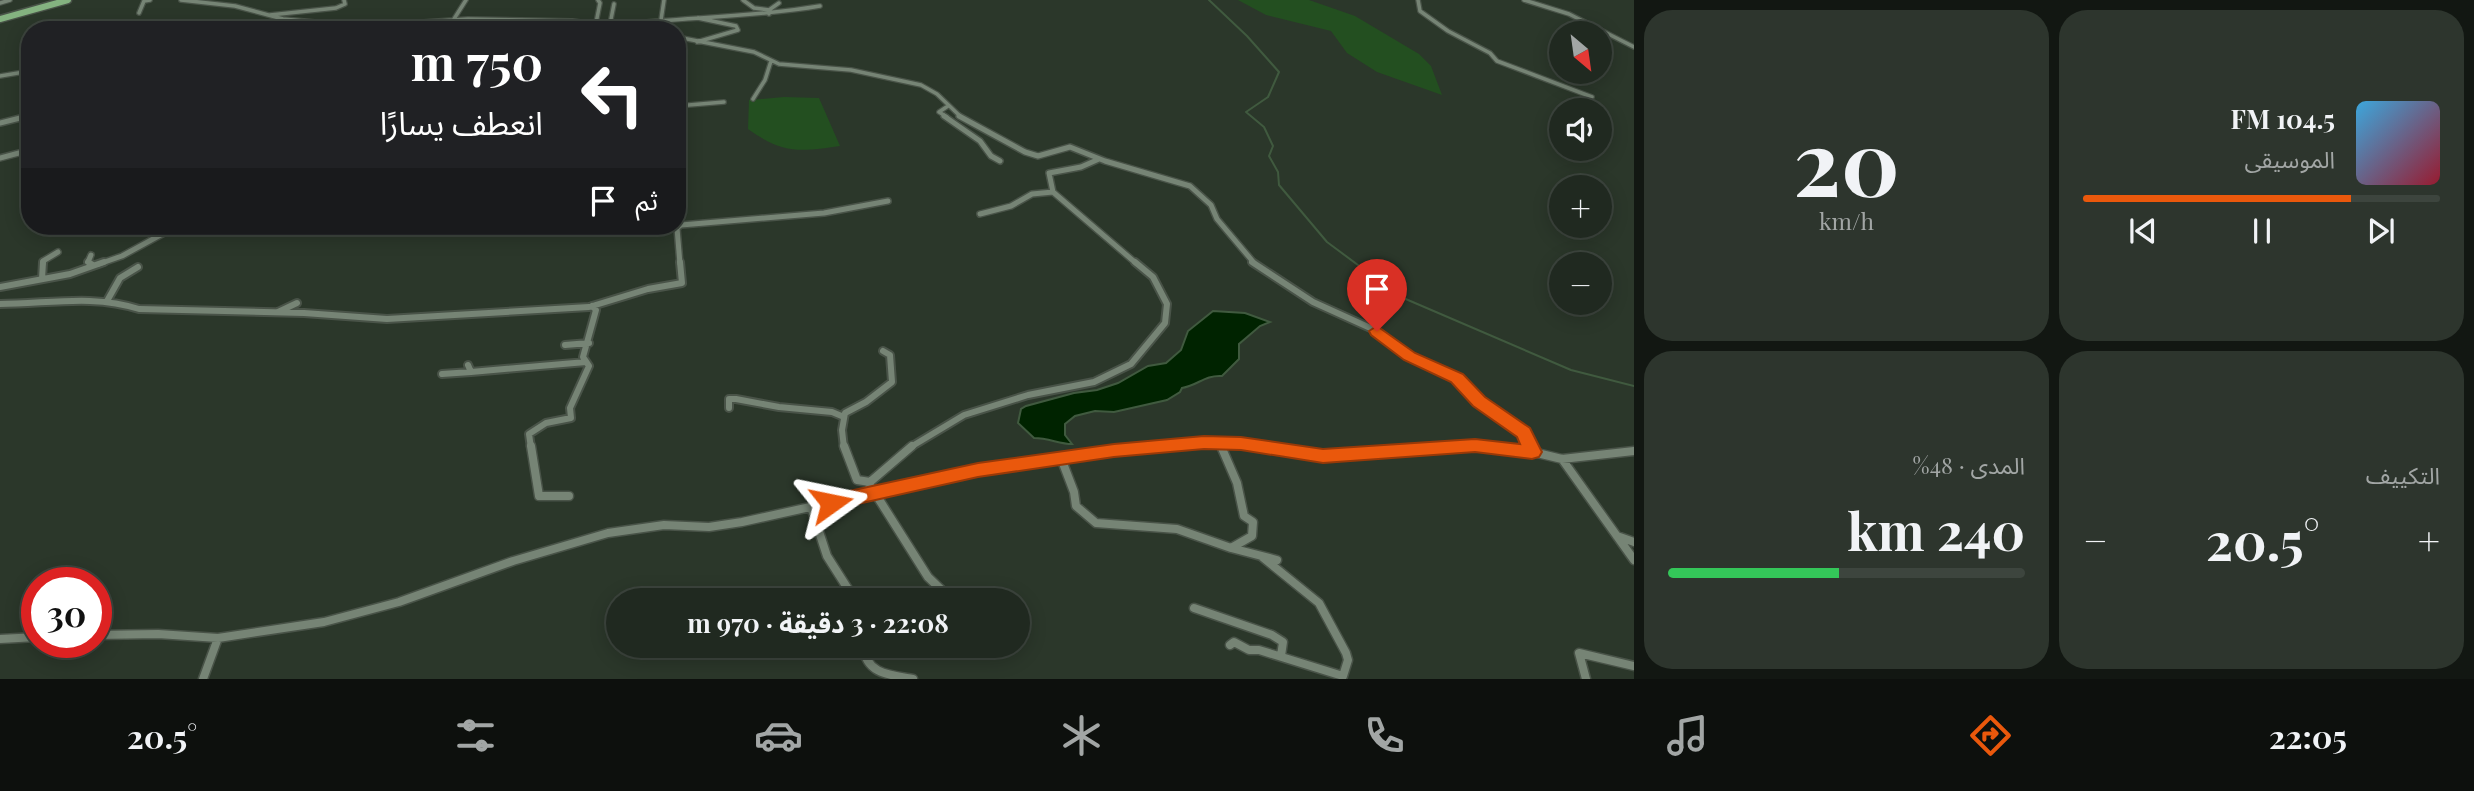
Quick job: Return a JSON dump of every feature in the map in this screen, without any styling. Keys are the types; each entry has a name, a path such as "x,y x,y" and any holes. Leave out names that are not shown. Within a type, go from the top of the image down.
{"main road":[{"path":"0,17 57,0"},
{"path":"0,17 68,0"}],"street":[{"path":"0,3 10,0"},
{"path":"139,13 144,1 150,0"},
{"path":"181,0 235,6 265,15 323,21"},
{"path":"265,15 336,8 345,4 344,0"},
{"path":"454,19 466,0"},
{"path":"596,21 600,4 598,0"},
{"path":"661,20 664,0"},
{"path":"743,0 754,8 769,12"},
{"path":"1418,0 1420,11 1448,31 1490,53 1497,61 1592,97"},
{"path":"1524,0 1569,14 1634,47"},
{"path":"769,12 779,3"},
{"path":"611,21 614,4"},
{"path":"652,21 820,6"},
{"path":"695,16 736,26 738,30 697,41"},
{"path":"430,21 520,21"},
{"path":"686,39 754,52 779,64 851,70 921,85 937,94 959,116 1025,152 1038,156 1062,147 1070,147 1099,159 1190,186 1211,205 1217,219 1249,260 1313,302 1377,331 1409,356 1457,378 1479,402 1524,433 1532,452"},
{"path":"753,99 765,80 771,61"},
{"path":"0,76 21,72"},
{"path":"686,105 724,102"},
{"path":"948,106 939,113 980,141 991,156 1000,161"},
{"path":"0,123 21,118"},
{"path":"0,158 21,152"},
{"path":"870,482 909,448 964,415 1028,395 1094,382 1131,364 1164,323 1167,304 1153,277 1053,192 1049,173 1090,166 1099,159"},
{"path":"980,214 1014,204 1021,197 1039,192 1053,192"},
{"path":"686,225 824,213 888,201"},
{"path":"0,304 107,301 139,309 387,319 531,312 592,306 648,289 682,283 678,235"},
{"path":"0,287 70,274 122,256 156,236"},
{"path":"42,279 43,261 58,252"},
{"path":"91,255 88,262 93,265"},
{"path":"107,301 120,278 138,267"},
{"path":"276,313 297,303"},
{"path":"569,496 539,496 529,434 546,424 571,418 570,408 576,402 589,366 583,357 596,310 592,306"},
{"path":"565,345 589,343"},
{"path":"870,482 858,480 846,461 841,426 845,412 866,402 892,383 890,355 883,351"},
{"path":"442,374 469,368 586,362"},
{"path":"729,408 729,399 736,398 779,407 832,412 844,417"},
{"path":"112,635 158,634 218,638 324,622 436,591 513,561 608,534 663,525 709,527 978,470 1127,449 1204,442 1241,443 1323,456 1475,446 1532,452 1562,459 1634,451"},
{"path":"1220,443 1237,483 1244,516 1253,522 1252,536 1231,548"},
{"path":"1061,458 1074,492 1076,506 1096,523 1177,529 1231,548 1277,560"},
{"path":"1562,459 1634,560"},
{"path":"870,482 872,494 928,577 939,588"},
{"path":"811,507 820,543 830,566 846,588"},
{"path":"1615,536 1634,536"},
{"path":"1615,536 1634,542"},
{"path":"1230,645 1234,642 1249,650 1281,656 1343,677 1348,660 1346,653 1319,603 1261,556"},
{"path":"1194,608 1272,635 1283,642 1281,656"},
{"path":"0,639 21,638"},
{"path":"203,679 218,638"},
{"path":"1586,679 1579,653 1634,666"},
{"path":"866,658 868,665 878,674 912,679"}],"shaded area":[{"path":"1238,0 1309,0 1355,16 1419,54 1431,66 1442,95 1377,72 1347,53 1331,31 1266,15"},
{"path":"819,98 840,146 792,149 771,143 748,129 749,100"},
{"path":"1213,311 1245,313 1270,322 1260,326 1239,344 1239,359 1222,376 1211,377 1182,388 1167,400 1114,412 1095,411 1075,416 1065,424 1065,435 1072,444 1034,438 1018,423 1021,409 1026,406 1074,393 1097,390 1118,383 1148,366 1166,363 1181,350 1188,331"}],"waterway":[{"path":"1209,0 1247,36 1279,72 1268,97 1246,112 1264,127 1273,146 1269,156 1278,172 1279,185 1327,242 1401,297 1571,370 1634,386"}],"route":[{"path":"831,503 978,470 1114,450 1204,442 1241,443 1323,456 1475,446 1532,452 1524,433 1479,402 1457,378 1432,364 1409,356 1377,331"}]}
